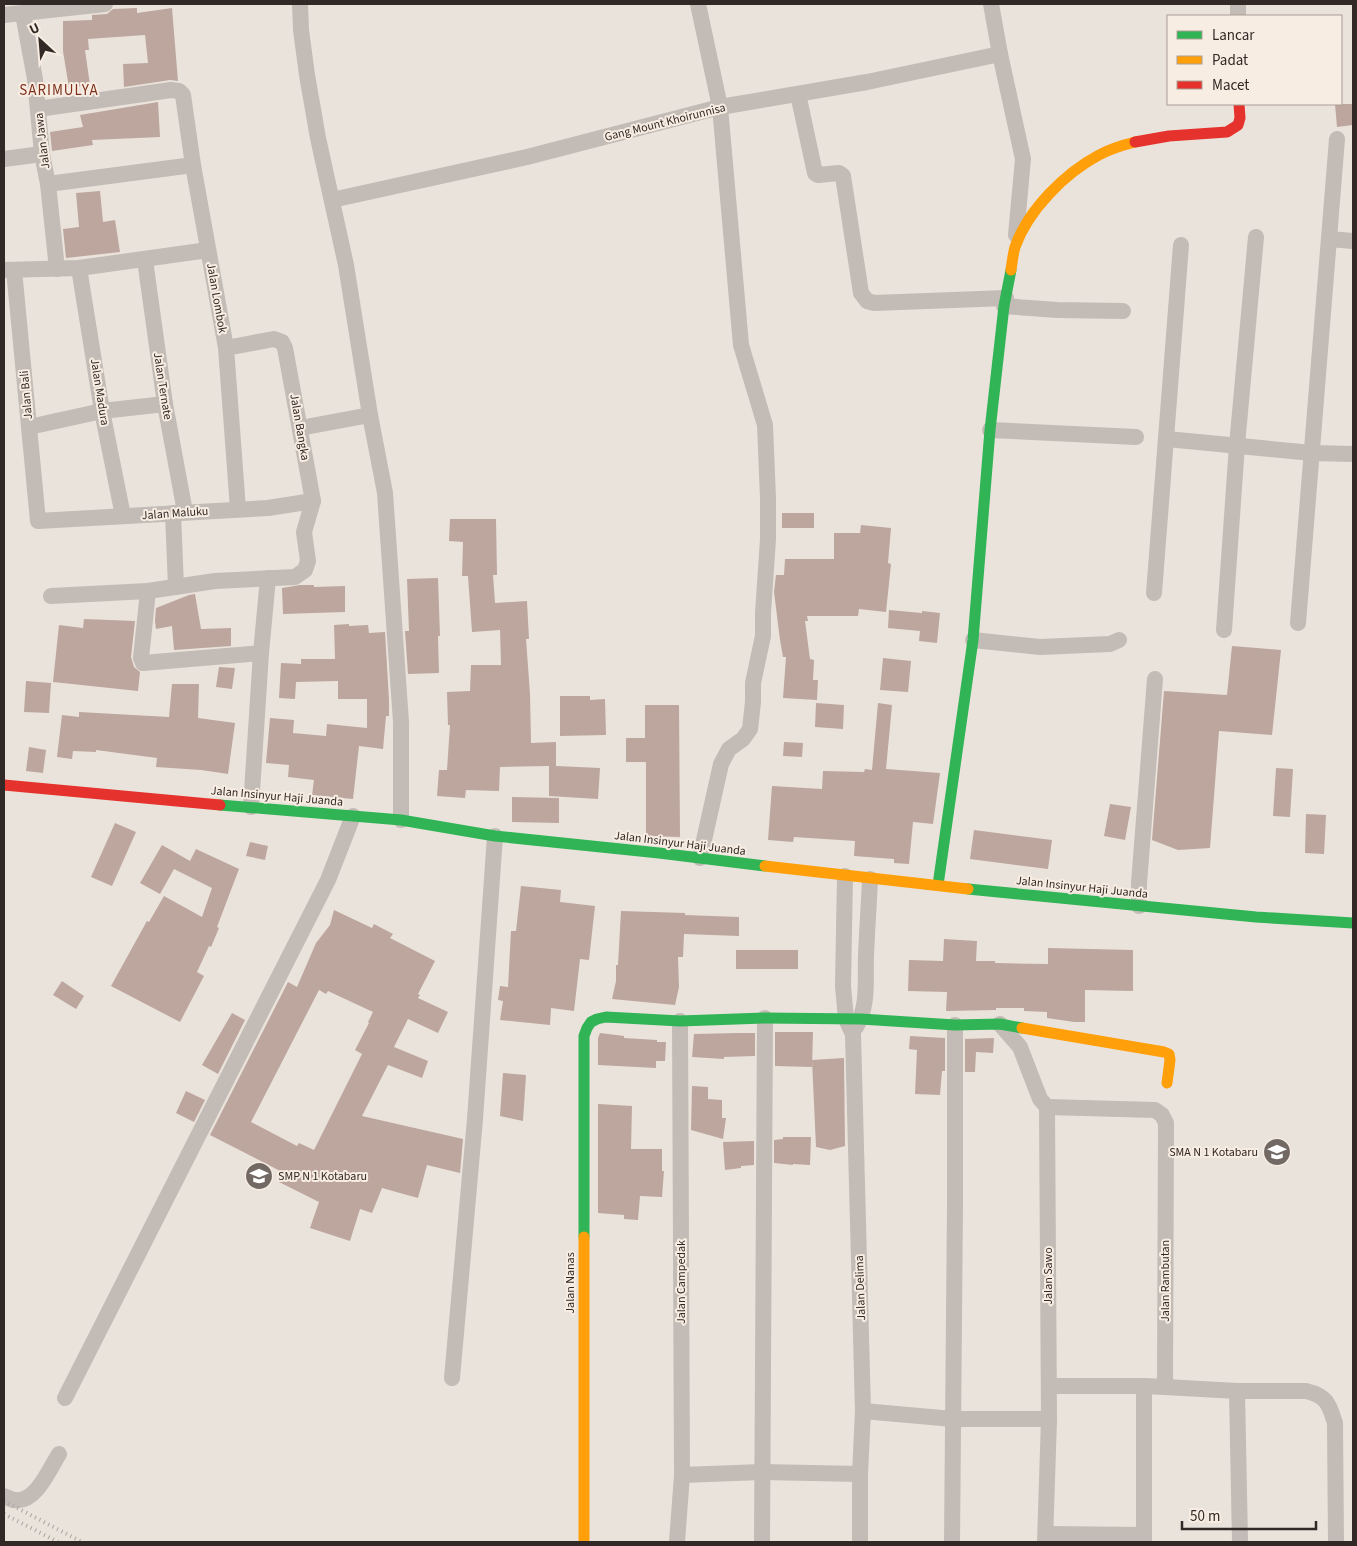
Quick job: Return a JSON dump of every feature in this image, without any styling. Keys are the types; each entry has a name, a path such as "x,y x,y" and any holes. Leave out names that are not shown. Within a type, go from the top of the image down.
{"main road":[{"path":"938,885 973,640 990,430 1005,302 1015,248 1028,221 1046,197 1076,170 1099,155 1137,141 1169,136 1227,132 1235,129 1239,124 1239,105"},
{"name":"Jalan Insinyur Haji Juanda","path":"4,784 97,794 401,820 495,836 870,879 1139,906 1317,922 1353,923"},
{"name":"Jalan Nanas","path":"584,1542 584,1036 587,1025 598,1018 680,1021"},
{"path":"680,1021 765,1018 853,1024 1000,1024 1141,1046 1164,1052 1169,1054 1170,1060 1167,1083"}],"street":[{"path":"4,15 105,4"},
{"path":"300,4 301,30 307,75 318,138 354,310 370,415 385,493 401,722 401,820"},
{"path":"698,4 720,107 741,345 765,425 768,489 768,539 763,636 753,683 750,729 743,739 729,749 721,764 700,858"},
{"path":"991,4 1023,159 1015,248"},
{"name":"Jalan Jawa","path":"23,14 35,80 42,154 48,184 57,269"},
{"name":"Gang Mount Khoirunnisa","path":"332,200 527,157 720,107 867,82 1000,54"},
{"name":"Jalan Lombok","path":"38,109 160,91 179,91 183,95 193,165 226,348 238,509"},
{"path":"798,94 815,173 818,175 839,173 843,176 863,298 867,302 1005,302 1057,310 1123,311"},
{"path":"1298,623 1337,139"},
{"path":"4,159 42,154"},
{"path":"48,184 193,165"},
{"path":"1224,630 1237,445 1256,237"},
{"path":"1329,239 1353,241"},
{"path":"1154,593 1181,245"},
{"path":"9,270 79,268 208,250"},
{"name":"Jalan Ternate","path":"145,260 179,513 176,587"},
{"name":"Jalan Madura","path":"79,268 102,411 123,516"},
{"name":"Jalan Bali","path":"9,270 22,342 38,521"},
{"name":"Jalan Bangka","path":"226,348 274,339 282,342 285,348 300,428 313,501 304,532 308,561 305,570 295,577 268,578"},
{"path":"29,427 102,411 165,404"},
{"path":"300,428 370,415"},
{"path":"990,430 1136,437"},
{"path":"1167,439 1312,453 1353,454"},
{"name":"Jalan Maluku","path":"38,521 268,508 313,501"},
{"path":"51,596 148,591 215,582 268,578 251,807"},
{"path":"148,591 141,658 143,663 261,653"},
{"path":"973,640 1040,647 1110,644 1119,640"},
{"path":"1139,906 1139,883 1154,679"},
{"path":"65,1398 328,880 353,816"},
{"path":"452,1378 475,1119 495,836"},
{"name":"Jalan Delima","path":"845,876 843,986 853,1024 863,1411 860,1474 860,1542"},
{"name":"Jalan Delima","path":"853,1024 866,979 870,879"},
{"path":"762,1542 765,1018"},
{"name":"Jalan Campedak","path":"676,1542 682,1475 680,1021"},
{"name":"Jalan Sawo","path":"1000,1024 1020,1047 1040,1099 1047,1107 1049,1419 1046,1538"},
{"path":"952,1542 955,1204 954,1025"},
{"name":"Jalan Rambutan","path":"1047,1107 1155,1110 1162,1115 1166,1124 1165,1387"},
{"path":"1049,1386 1144,1386 1237,1391 1306,1391 1317,1394 1330,1404 1335,1423 1336,1542"},
{"path":"1046,1538 1144,1539 1144,1386"},
{"path":"1237,1391 1240,1542"},
{"path":"863,1411 953,1419 1049,1419"},
{"path":"4,1496 16,1500 24,1499 32,1494 38,1488 59,1454"},
{"path":"682,1475 762,1472 860,1474"}],"building":[{"path":"137,8 137,13 172,8 178,81 170,80 124,87 123,64 148,63 145,35 88,39 89,50 85,50 90,85 69,88 63,51 63,21 92,20 92,15 107,14 113,9"},
{"path":"158,102 160,137 92,140 93,145 52,151 50,132 83,127 80,115"},
{"path":"1353,104 1353,125 1337,127 1335,105"},
{"path":"100,191 103,222 115,220 120,252 66,258 63,229 79,227 76,193"},
{"path":"782,513 814,513 814,528 782,528"},
{"path":"450,519 496,519 497,575 493,575 495,603 527,601 529,639 526,639 531,743 556,742 556,766 600,768 598,799 549,796 549,766 500,767 499,791 466,790 465,798 437,796 439,770 447,770 450,725 448,725 447,692 470,691 471,665 501,665 500,630 472,632 468,576 462,576 463,542 449,541"},
{"path":"861,525 891,528 888,563 891,564 886,612 859,609 858,616 807,616 808,621 805,621 810,659 814,660 813,680 818,680 817,700 783,698 786,657 783,657 774,592 776,575 784,575 785,559 834,559 834,533 860,533"},
{"path":"438,578 439,673 408,674 405,631 409,631 407,579"},
{"path":"314,585 314,587 345,586 345,612 283,614 282,588"},
{"path":"195,594 201,629 231,628 231,646 174,650 172,626 156,629 156,608"},
{"path":"889,610 940,613 937,643 919,641 920,631 888,628"},
{"path":"84,619 135,621 131,657 134,667 140,672 138,691 53,682 59,625 83,628"},
{"path":"349,624 349,626 368,625 369,633 385,632 389,700 389,716 386,716 383,749 359,746 353,799 312,795 314,780 288,777 289,765 266,763 270,718 294,720 293,733 326,736 327,724 367,728 367,699 338,699 338,681 296,682 295,699 279,698 281,663 301,664 301,659 335,659 334,625"},
{"path":"1232,646 1281,650 1272,735 1219,731 1210,848 1178,850 1152,840 1164,691 1227,695"},
{"path":"883,658 911,661 908,692 880,690"},
{"path":"219,667 235,668 232,689 216,687"},
{"path":"26,681 51,683 49,713 24,712"},
{"path":"172,684 199,684 198,718 235,723 228,774 156,767 157,758 96,750 96,752 73,751 72,759 57,757 62,715 79,717 79,712 169,717"},
{"path":"560,696 590,696 590,700 605,699 606,735 560,736"},
{"path":"816,703 844,705 843,729 815,727"},
{"path":"878,703 892,705 886,769 940,773 933,824 913,822 909,864 894,863 894,859 854,856 855,841 794,837 793,842 768,840 772,786 822,789 823,771 864,772 865,769 872,770"},
{"path":"645,705 679,705 680,837 646,836 646,762 626,762 626,738 645,738"},
{"path":"784,742 803,743 802,757 783,756"},
{"path":"29,747 46,750 43,773 26,771"},
{"path":"1276,768 1293,769 1290,817 1273,816"},
{"path":"512,797 559,798 559,823 512,822"},
{"path":"1110,804 1131,807 1125,840 1104,836"},
{"path":"1306,814 1326,815 1324,854 1305,853"},
{"path":"115,823 136,832 112,886 91,877"},
{"path":"974,830 1052,840 1048,869 970,859"},
{"path":"250,842 268,846 265,860 246,856"},
{"path":"162,845 190,861 196,849 239,869 217,927 219,928 197,972 204,976 180,1022 111,986 147,921 149,922 164,896 202,917 212,888 174,869 160,894 140,883"},
{"path":"521,886 561,890 560,902 595,906 589,960 580,959 574,1011 551,1008 550,1025 500,1020 503,1001 498,1000 500,986 508,987 511,931 516,931"},
{"path":"334,910 372,928 374,924 393,934 390,938 435,961 418,994 420,995 418,998 448,1012 438,1033 408,1019 394,1047 428,1061 422,1078 388,1065 362,1116 463,1139 460,1173 427,1165 418,1198 382,1188 372,1213 360,1209 350,1241 310,1228 319,1202 279,1182 284,1173 210,1135 288,982 297,987 316,943 330,925","holes":["319,990 326,994 328,991 373,1012 355,1050 362,1054 314,1150 299,1143 297,1146 251,1122"]},
{"path":"621,911 739,917 739,936 684,934 683,957 678,957 679,987 675,1005 612,999 616,981 616,965 618,965"},
{"path":"944,939 977,941 976,961 995,961 995,963 1048,964 1048,948 1133,950 1133,991 1085,990 1085,1022 1047,1018 1047,1012 1024,1011 1024,1008 946,1011 947,992 908,991 909,960 943,961"},
{"path":"736,950 798,950 798,969 736,969"},
{"path":"62,981 84,996 76,1009 53,995"},
{"path":"232,1013 245,1020 218,1074 202,1065"},
{"path":"775,1032 813,1032 812,1067 775,1066"},
{"path":"600,1033 624,1036 624,1038 666,1042 665,1061 656,1061 656,1068 598,1065 598,1038"},
{"path":"755,1033 755,1056 724,1057 724,1059 692,1057 694,1034"},
{"path":"910,1036 945,1038 945,1071 942,1071 940,1095 915,1094 917,1050 909,1049"},
{"path":"994,1038 993,1053 976,1052 975,1072 965,1072 965,1039"},
{"path":"844,1058 845,1146 830,1150 816,1147 812,1060"},
{"path":"503,1073 526,1075 523,1121 500,1116"},
{"path":"692,1086 708,1087 708,1099 722,1100 722,1118 726,1118 723,1139 691,1130"},
{"path":"186,1091 205,1100 194,1122 176,1113"},
{"path":"598,1104 632,1106 631,1149 662,1149 662,1171 664,1171 662,1197 640,1196 638,1220 624,1219 624,1215 598,1213"},
{"path":"783,1137 811,1137 810,1165 774,1163 774,1140 783,1139"},
{"path":"754,1141 754,1165 725,1170 723,1142"}],"railway":[{"path":"4,1501 82,1542"},
{"path":"4,1514 58,1542"}],"traffic: fast":[{"path":"938,885 973,640 990,430 1004,306 1011,270"},
{"path":"220,805 401,820 495,836 765,866"},
{"path":"968,889 1256,917 1353,923"},
{"path":"584,1237 584,1036 591,1022 597,1019 606,1017 680,1021 765,1018 861,1019 955,1025 1000,1024 1022,1028"}],"traffic: slow":[{"path":"1011,270 1015,247 1021,233 1038,206 1049,194 1073,172 1099,155 1135,142"},
{"path":"765,866 968,889"},
{"path":"1022,1028 1164,1052 1169,1054 1170,1060 1167,1083"},
{"path":"584,1237 584,1542"}],"traffic: jam":[{"path":"1135,142 1169,136 1227,132 1238,125 1240,118 1239,105"},
{"path":"4,785 220,805"}],"place":[{"name":"SMA N 1 Kotabaru","path":"1277,1152"},
{"name":"SMP N 1 Kotabaru","path":"259,1176"}],"district":[{"name":"SARIMULYA","path":"59,90"}]}
